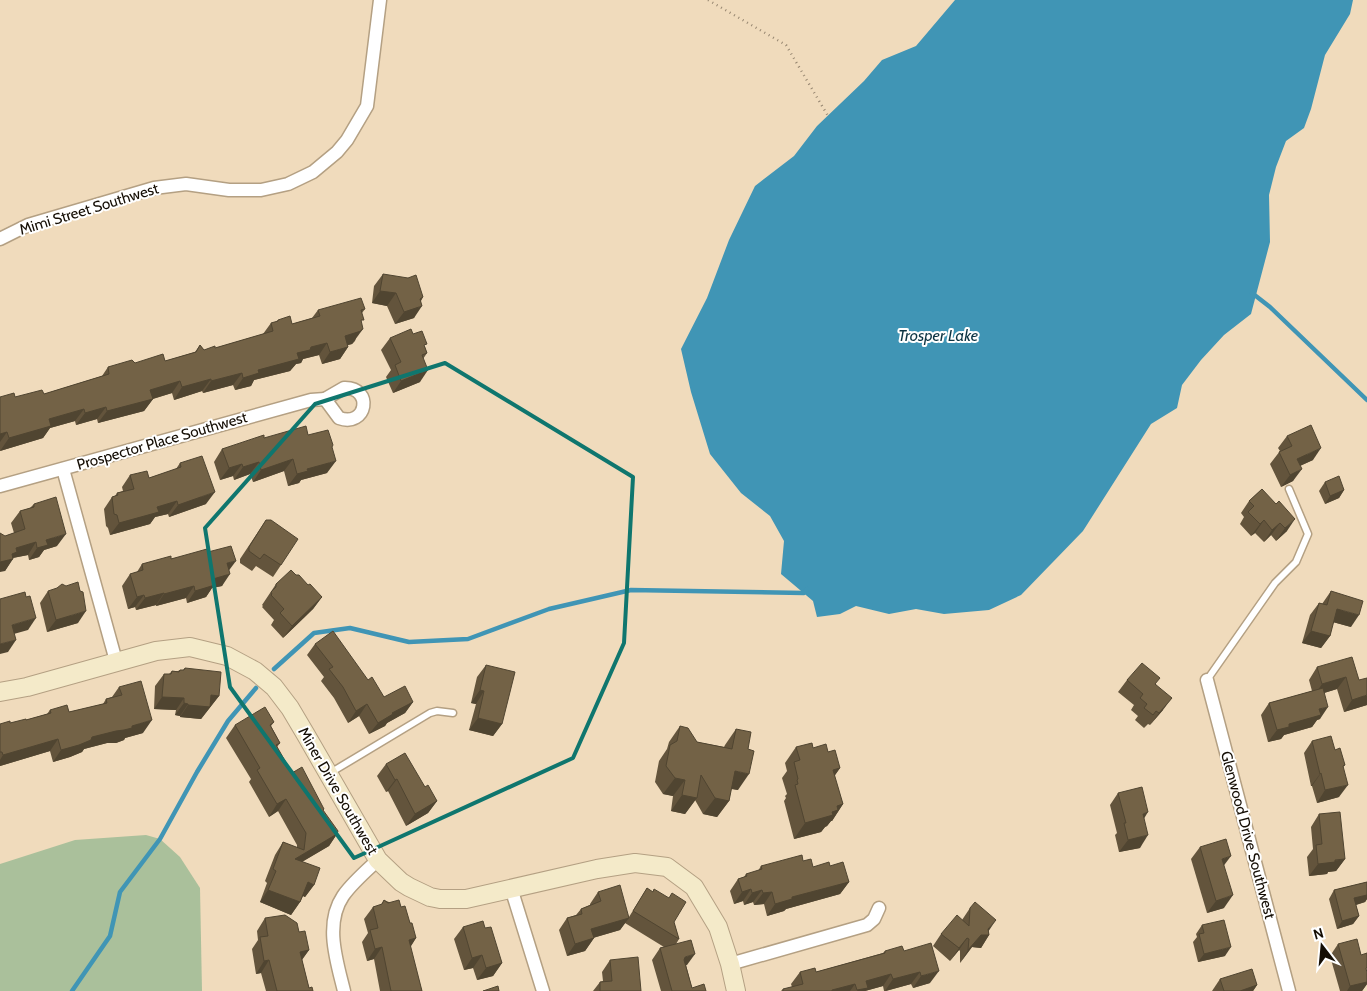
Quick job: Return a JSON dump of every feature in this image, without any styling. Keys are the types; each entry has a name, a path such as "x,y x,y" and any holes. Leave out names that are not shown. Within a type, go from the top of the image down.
{"street":[{"name":"Mimi Street Southwest","path":"0,239 28,225 154,188 186,184 229,190 261,190 288,184 313,172 347,140 367,106 380,0"},
{"name":"Prospector Place Southwest","path":"0,486 311,400 325,400"},
{"path":"63,469 116,661"},
{"name":"Miner Drive Southwest","path":"0,692 27,687 156,651 190,648 227,656 265,679 290,708 378,860 401,882 430,897 466,899 597,869 635,863 667,867 694,887 718,927 730,964 736,991"},
{"name":"Glenwood Drive Southwest","path":"1207,680 1289,991"},
{"path":"344,991 333,941 335,915 342,897 378,860"},
{"path":"511,888 543,991"},
{"path":"730,964 867,925 874,919 879,908"}],"lane":[{"path":"1207,680 1275,583 1296,562 1308,534 1290,489"},
{"path":"329,774 430,713 453,713"}],"path":[{"path":"708,0 786,45 828,116"}],"highlighted area":[{"path":"445,363 633,477 624,643 573,758 354,858 230,687 205,528 315,404"}],"green space":[{"path":"146,835 160,839 180,857 200,888 202,991 0,991 0,864 75,840"}],"water":[{"name":"Trosper Lake","path":"955,0 1353,0 1350,14 1325,55 1304,128 1286,141 1276,167 1269,195 1270,242 1251,314 1224,335 1201,360 1182,385 1177,408 1151,424 1083,531 1021,595 989,610 944,614 916,609 889,614 856,606 840,614 817,617 813,601 781,574 784,541 770,516 741,493 710,454 691,392 681,349 707,298 729,240 755,186 794,156 817,126 864,81 882,60 916,46"}],"building":[{"path":"383,274 408,278 416,275 423,297 420,299 422,306 404,312 396,293 380,291"},
{"path":"361,298 365,309 361,310 364,320 361,320 363,329 345,336 348,347 330,352 327,343 311,347 310,350 297,353 299,359 258,370 259,373 243,378 242,373 182,387 180,381 150,390 153,399 107,411 106,407 85,413 84,409 49,419 51,426 9,438 7,432 0,434 0,397 14,393 15,397 42,390 44,394 109,374 108,367 132,360 135,363 163,354 165,361 196,352 200,345 204,350 215,346 215,348 273,331 271,323 278,320 290,316 292,324 320,316 318,310"},
{"path":"411,329 413,334 422,331 427,344 424,345 427,353 422,355 428,370 401,381 395,365 401,362 390,338"},
{"path":"1311,425 1321,448 1297,459 1302,469 1290,475 1279,452 1292,446 1287,436"},
{"path":"306,426 308,435 328,430 336,461 307,469 308,471 297,474 293,459 261,470 259,462 243,467 242,464 229,468 222,449 264,435 264,438"},
{"path":"202,456 215,492 178,505 177,501 157,507 159,512 119,523 117,515 114,514 112,497 118,495 117,493 134,489 130,475 147,471 149,478 181,467 180,463"},
{"path":"1339,476 1344,490 1330,496 1325,482"},
{"path":"1262,489 1276,504 1279,501 1295,519 1285,528 1280,523 1272,530 1264,520 1260,524 1248,512 1254,506 1249,501"},
{"path":"56,497 66,534 46,540 48,545 37,548 36,542 16,548 17,552 12,554 13,559 0,562 0,533 5,536 25,529 20,511"},
{"path":"266,520 271,520 298,539 281,565 264,554 260,559 249,551 249,547"},
{"path":"231,546 236,561 227,563 230,574 213,579 215,585 195,591 194,586 145,598 144,595 137,597 130,574 143,570 142,564 171,556 171,559 207,549 208,552"},
{"path":"291,570 296,575 299,575 308,585 310,584 322,597 292,626 280,613 284,609 271,595 276,584"},
{"path":"78,582 80,591 83,592 86,611 56,620 48,591 62,584 66,586"},
{"path":"1331,591 1363,601 1359,615 1337,609 1330,636 1311,631 1319,603 1327,605"},
{"path":"25,592 26,597 30,596 36,618 12,625 16,640 0,644 0,599"},
{"path":"333,631 368,680 372,677 384,697 405,686 413,702 378,723 367,704 356,711 343,687 329,669 333,667 315,644"},
{"path":"1352,657 1359,680 1367,678 1367,695 1352,700 1346,677 1322,684 1317,667"},
{"path":"1142,663 1160,678 1155,684 1172,698 1159,713 1156,711 1153,715 1144,708 1147,704 1140,698 1143,694 1127,680"},
{"path":"486,665 515,672 502,724 478,718 484,691 480,690"},
{"path":"185,668 221,672 219,696 211,695 210,707 188,705 184,703 184,698 162,697 164,674 171,674 172,671 179,672"},
{"path":"141,681 152,720 132,726 132,728 92,737 91,740 61,750 58,739 3,755 0,752 0,724 26,720 51,713 50,710 67,705 69,712 107,703 106,699 122,695 119,687"},
{"path":"1323,688 1328,707 1319,709 1321,715 1289,724 1289,727 1277,730 1269,703"},
{"path":"265,707 274,722 270,725 280,743 276,745 292,773 302,767 323,810 338,831 337,834 295,859 320,868 314,885 308,882 300,902 268,890 276,871 273,869 283,842 304,850 306,833 286,799 277,804 257,770 260,768 235,725"},
{"path":"680,726 688,728 697,742 732,749 736,729 751,732 748,749 754,751 749,774 735,771 729,801 715,798 701,775 697,798 682,795 685,780 675,778 666,766 670,745 677,741"},
{"path":"1331,736 1335,750 1340,748 1348,785 1325,790 1312,741"},
{"path":"812,743 813,748 826,744 828,752 835,750 840,768 833,770 843,804 837,806 838,810 832,812 833,815 805,823 795,785 798,784 798,779 794,762 800,760 796,747"},
{"path":"405,753 425,787 428,785 437,801 415,814 397,779 395,780 386,764"},
{"path":"1142,787 1148,812 1143,814 1148,835 1128,840 1124,823 1126,823 1118,793"},
{"path":"1340,812 1345,859 1318,864 1316,845 1322,844 1319,814"},
{"path":"1226,839 1231,856 1222,859 1233,895 1216,901 1200,847"},
{"path":"802,855 803,861 811,859 813,867 829,862 830,866 843,862 849,882 792,897 792,899 775,904 772,892 763,893 762,890 752,893 751,889 742,892 738,879 747,876 746,874 762,869 761,866"},
{"path":"1367,882 1367,895 1354,898 1359,916 1342,921 1334,890"},
{"path":"620,885 629,918 591,929 594,938 575,944 567,918 582,914 581,909 601,901 598,892"},
{"path":"647,888 653,892 654,889 669,898 672,893 686,902 674,922 679,939 633,911"},
{"path":"384,900 388,903 399,900 401,907 405,906 416,938 409,940 422,991 391,991 382,947 375,949 370,930 378,928 373,907 382,904"},
{"path":"975,902 996,920 988,929 989,935 981,935 968,950 969,939 967,938 959,948 941,934 957,915 969,926 970,908"},
{"path":"285,915 297,923 299,932 305,931 309,950 300,952 309,988 312,987 313,991 277,991 269,960 264,961 260,937 268,936 265,918"},
{"path":"1224,920 1231,947 1204,954 1199,934 1204,933 1202,925"},
{"path":"483,921 485,928 491,927 502,963 486,968 482,955 472,958 463,927"},
{"path":"1357,939 1361,955 1367,953 1367,982 1350,986 1338,944"},
{"path":"691,940 695,954 685,957 684,960 692,988 704,984 706,991 672,991 660,948"},
{"path":"931,943 939,971 921,976 920,972 893,979 891,974 866,981 868,988 857,990 855,984 832,991 783,991 783,989 803,984 800,972 815,968 816,972 885,953 885,951 902,946 904,951"},
{"path":"638,957 641,991 600,991 600,982 612,981 610,960"},
{"path":"1252,969 1257,985 1240,991 1224,991 1220,979"},
{"path":"498,986 499,991 483,991"}],"waterway":[{"path":"1252,293 1270,307 1367,400"},
{"path":"274,669 314,633 350,628 409,642 468,639 549,609 631,590 804,593 807,589"},
{"path":"72,991 110,936 120,892 160,839 228,721 256,688"}]}
